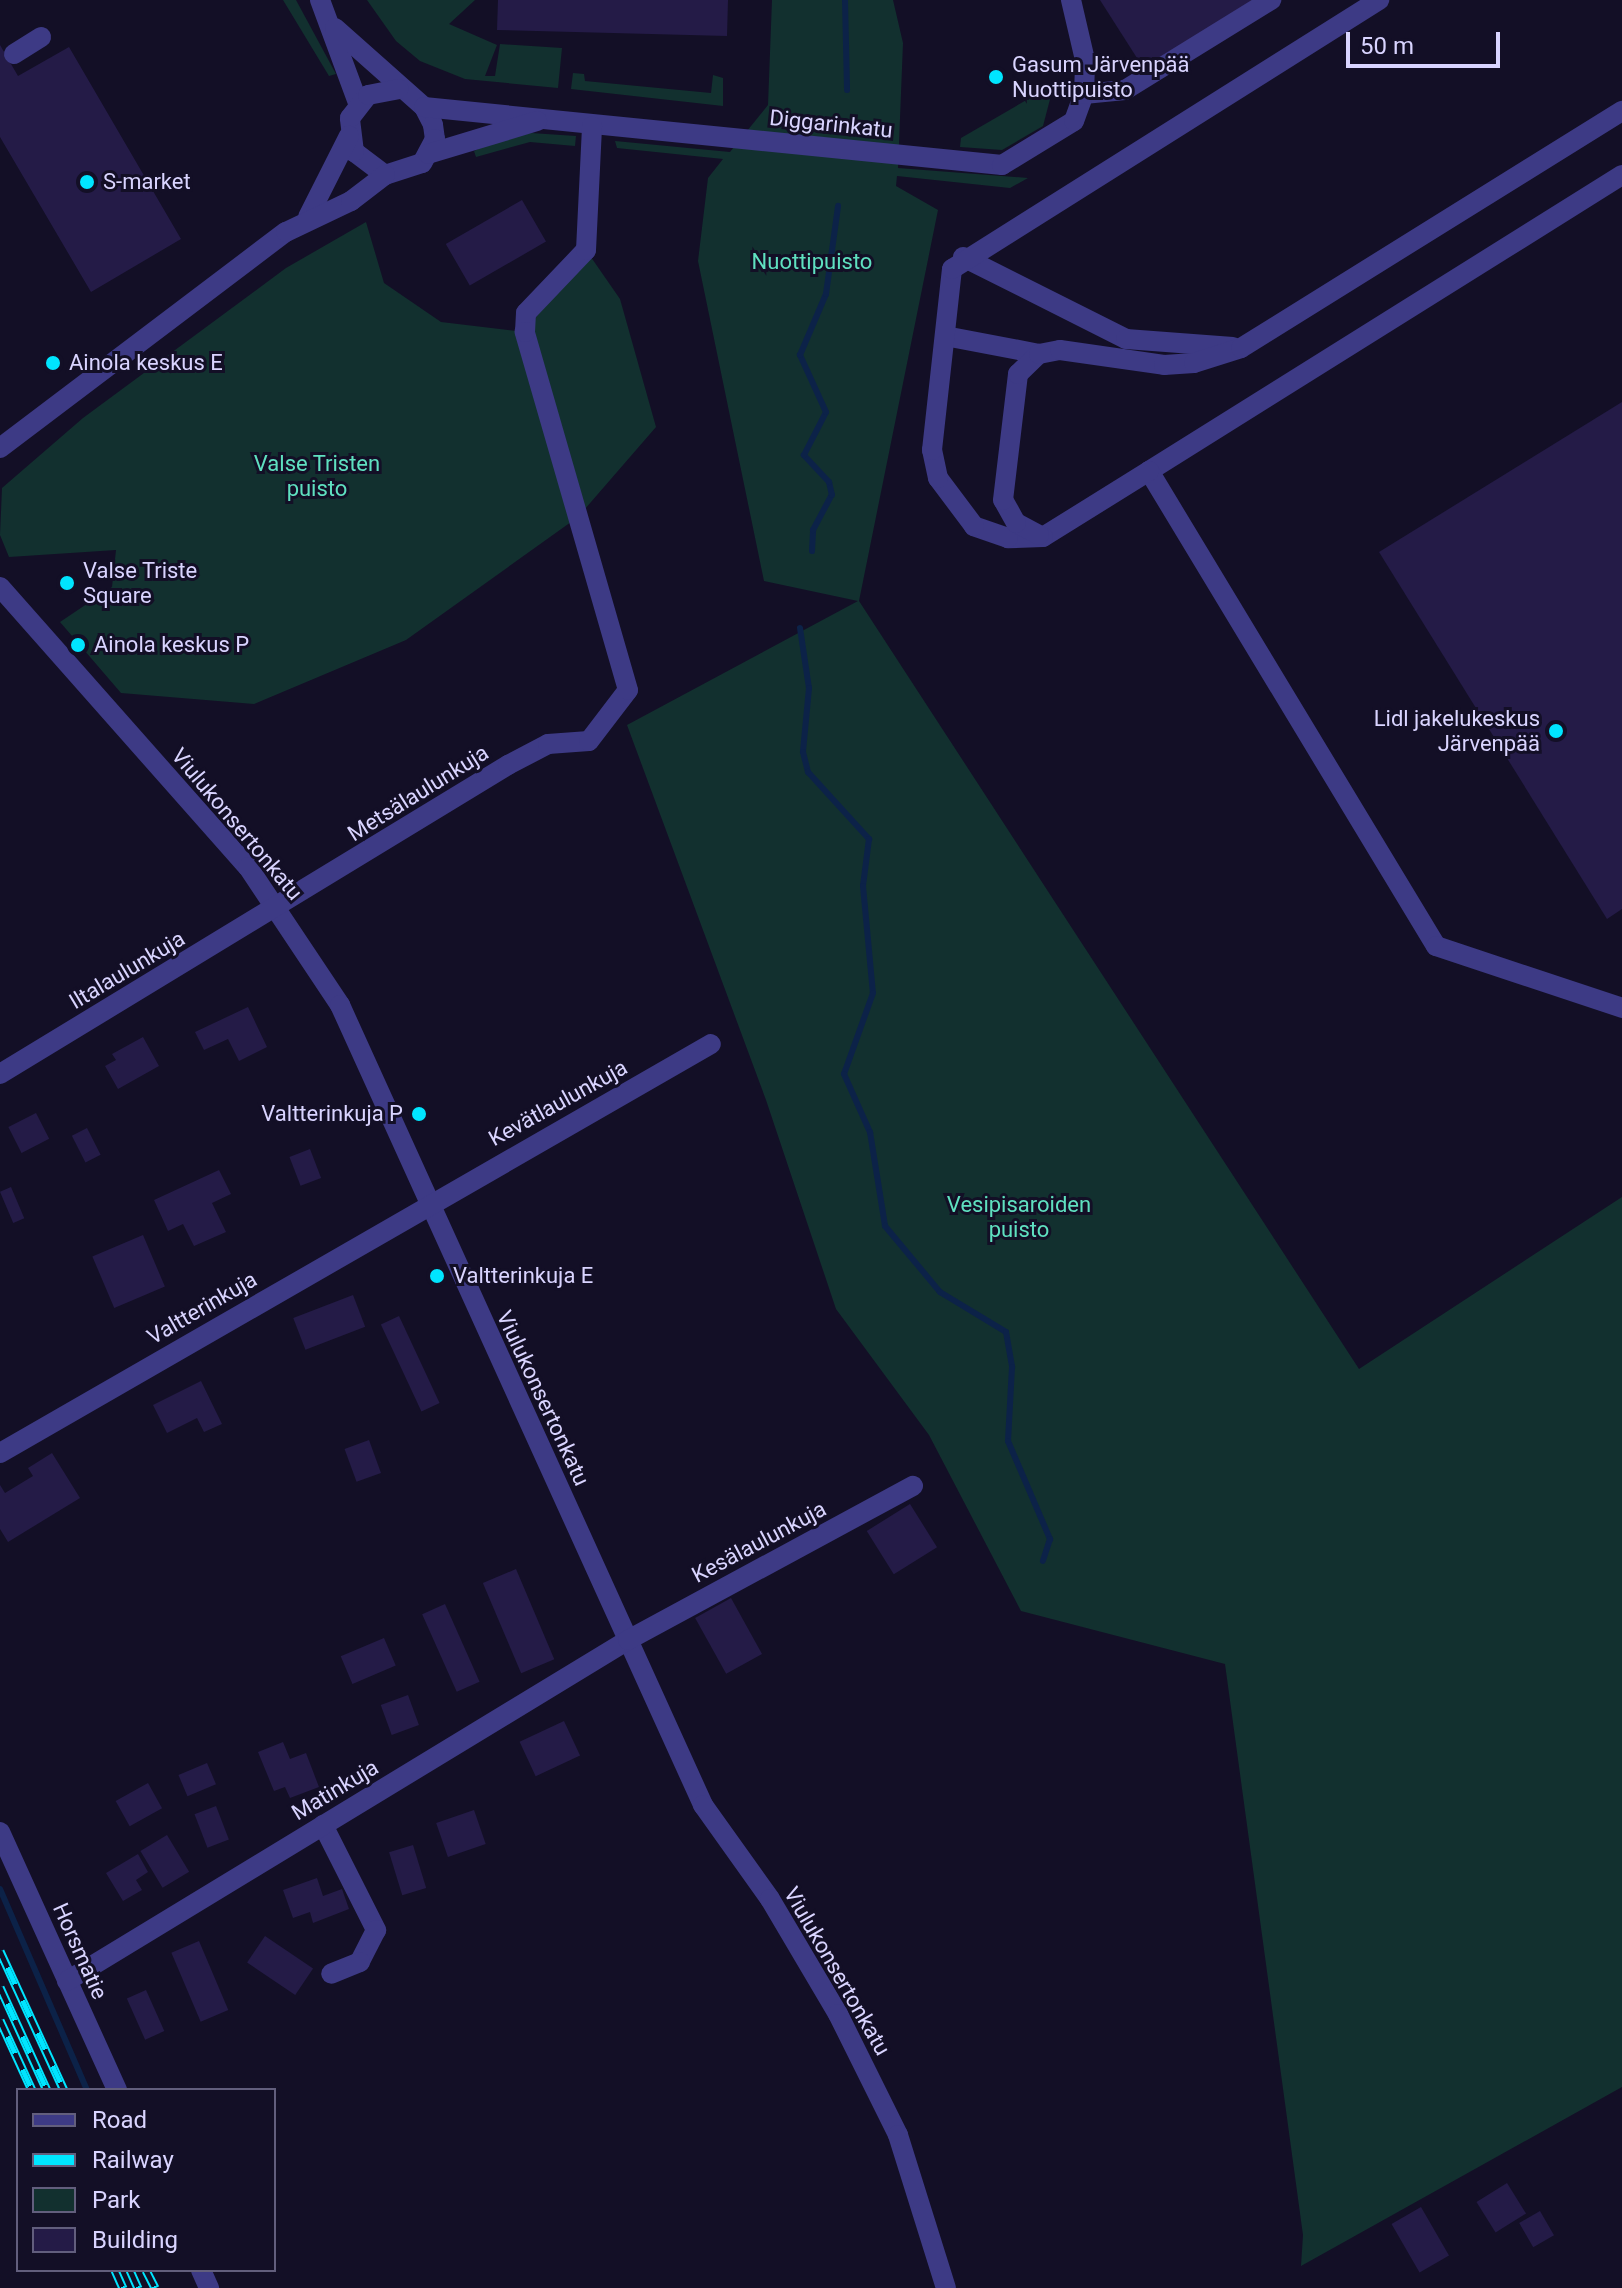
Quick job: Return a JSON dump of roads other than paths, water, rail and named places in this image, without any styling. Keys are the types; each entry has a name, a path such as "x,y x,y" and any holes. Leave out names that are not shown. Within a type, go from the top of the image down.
{"street":[{"path":"308,217 349,136 358,103 335,28 320,0"},
{"path":"1071,0 1085,60 1084,94 1125,90 1271,0"},
{"path":"1379,0 963,257 952,269 932,450 938,478 974,526 1008,538 1043,537 1622,175"},
{"path":"0,448 308,217 351,201 385,175 412,170 428,154 433,125 424,107 398,89 335,28"},
{"path":"14,54 41,37"},
{"path":"358,103 378,90 398,89"},
{"name":"Diggarinkatu","path":"424,107 1002,165 1074,121 1084,94"},
{"path":"945,336 1039,354 1060,350 1164,365 1194,363 1241,348 1622,111"},
{"name":"Diggarinkatu","path":"428,154 541,120"},
{"name":"Metsälaulunkuja","path":"279,908 548,744 589,741 628,690 525,332 526,313 586,250 592,126"},
{"path":"349,136 360,161 385,175"},
{"path":"963,257 1126,339 1241,348"},
{"path":"1039,354 1018,374 1003,500 1016,523 1043,537"},
{"path":"1149,471 1436,946 1622,1008"},
{"name":"Viulukonsertonkatu","path":"0,587 279,908 340,1005 715,1827 770,1899 885,2108 946,2288"},
{"name":"Iltalaulunkuja","path":"0,1074 279,908"},
{"name":"Kevätlaulunkuja","path":"429,1203 711,1044"},
{"name":"Valtterinkuja","path":"0,1453 429,1203"},
{"name":"Kesälaulunkuja","path":"628,1640 913,1486"},
{"name":"Matinkuja","path":"67,1981 628,1640"},
{"path":"323,1825 376,1930 360,1962 331,1974"},
{"name":"Horsmatie","path":"0,1832 116,2088"}],"waterway":[{"path":"845,0 847,90"},
{"path":"812,551 813,530 832,495 829,482 804,455 826,412 800,355 826,294 838,206"},
{"path":"800,628 809,688 803,752 808,772 869,839 863,886 873,993 844,1074 870,1132 885,1226 940,1292 1006,1332 1012,1367 1008,1441 1050,1539 1043,1561"},
{"path":"0,1889 86,2088"}],"railway":[{"path":"0,1951 63,2088"},
{"path":"0,1987 46,2088"},
{"path":"0,2020 31,2088"},
{"path":"116,2272 123,2288"},
{"path":"131,2272 138,2288"},
{"path":"147,2272 155,2288"}],"place":[{"name":"Gasum Järvenpää Nuottipuisto","path":"996,77"},
{"name":"S-market","path":"87,182"},
{"name":"Ainola keskus E","path":"53,363"},
{"name":"Valse Triste Square","path":"67,583"},
{"name":"Ainola keskus P","path":"78,645"},
{"name":"Lidl jakelukeskus Järvenpää","path":"1556,731"},
{"name":"Valtterinkuja P","path":"419,1114"},
{"name":"Valtterinkuja E","path":"437,1276"}],"park label":[{"name":"Nuottipuisto","path":"812,262"},
{"name":"Valse Tristen puisto","path":"317,476"},
{"name":"Vesipisaroiden puisto","path":"1019,1216"}]}
